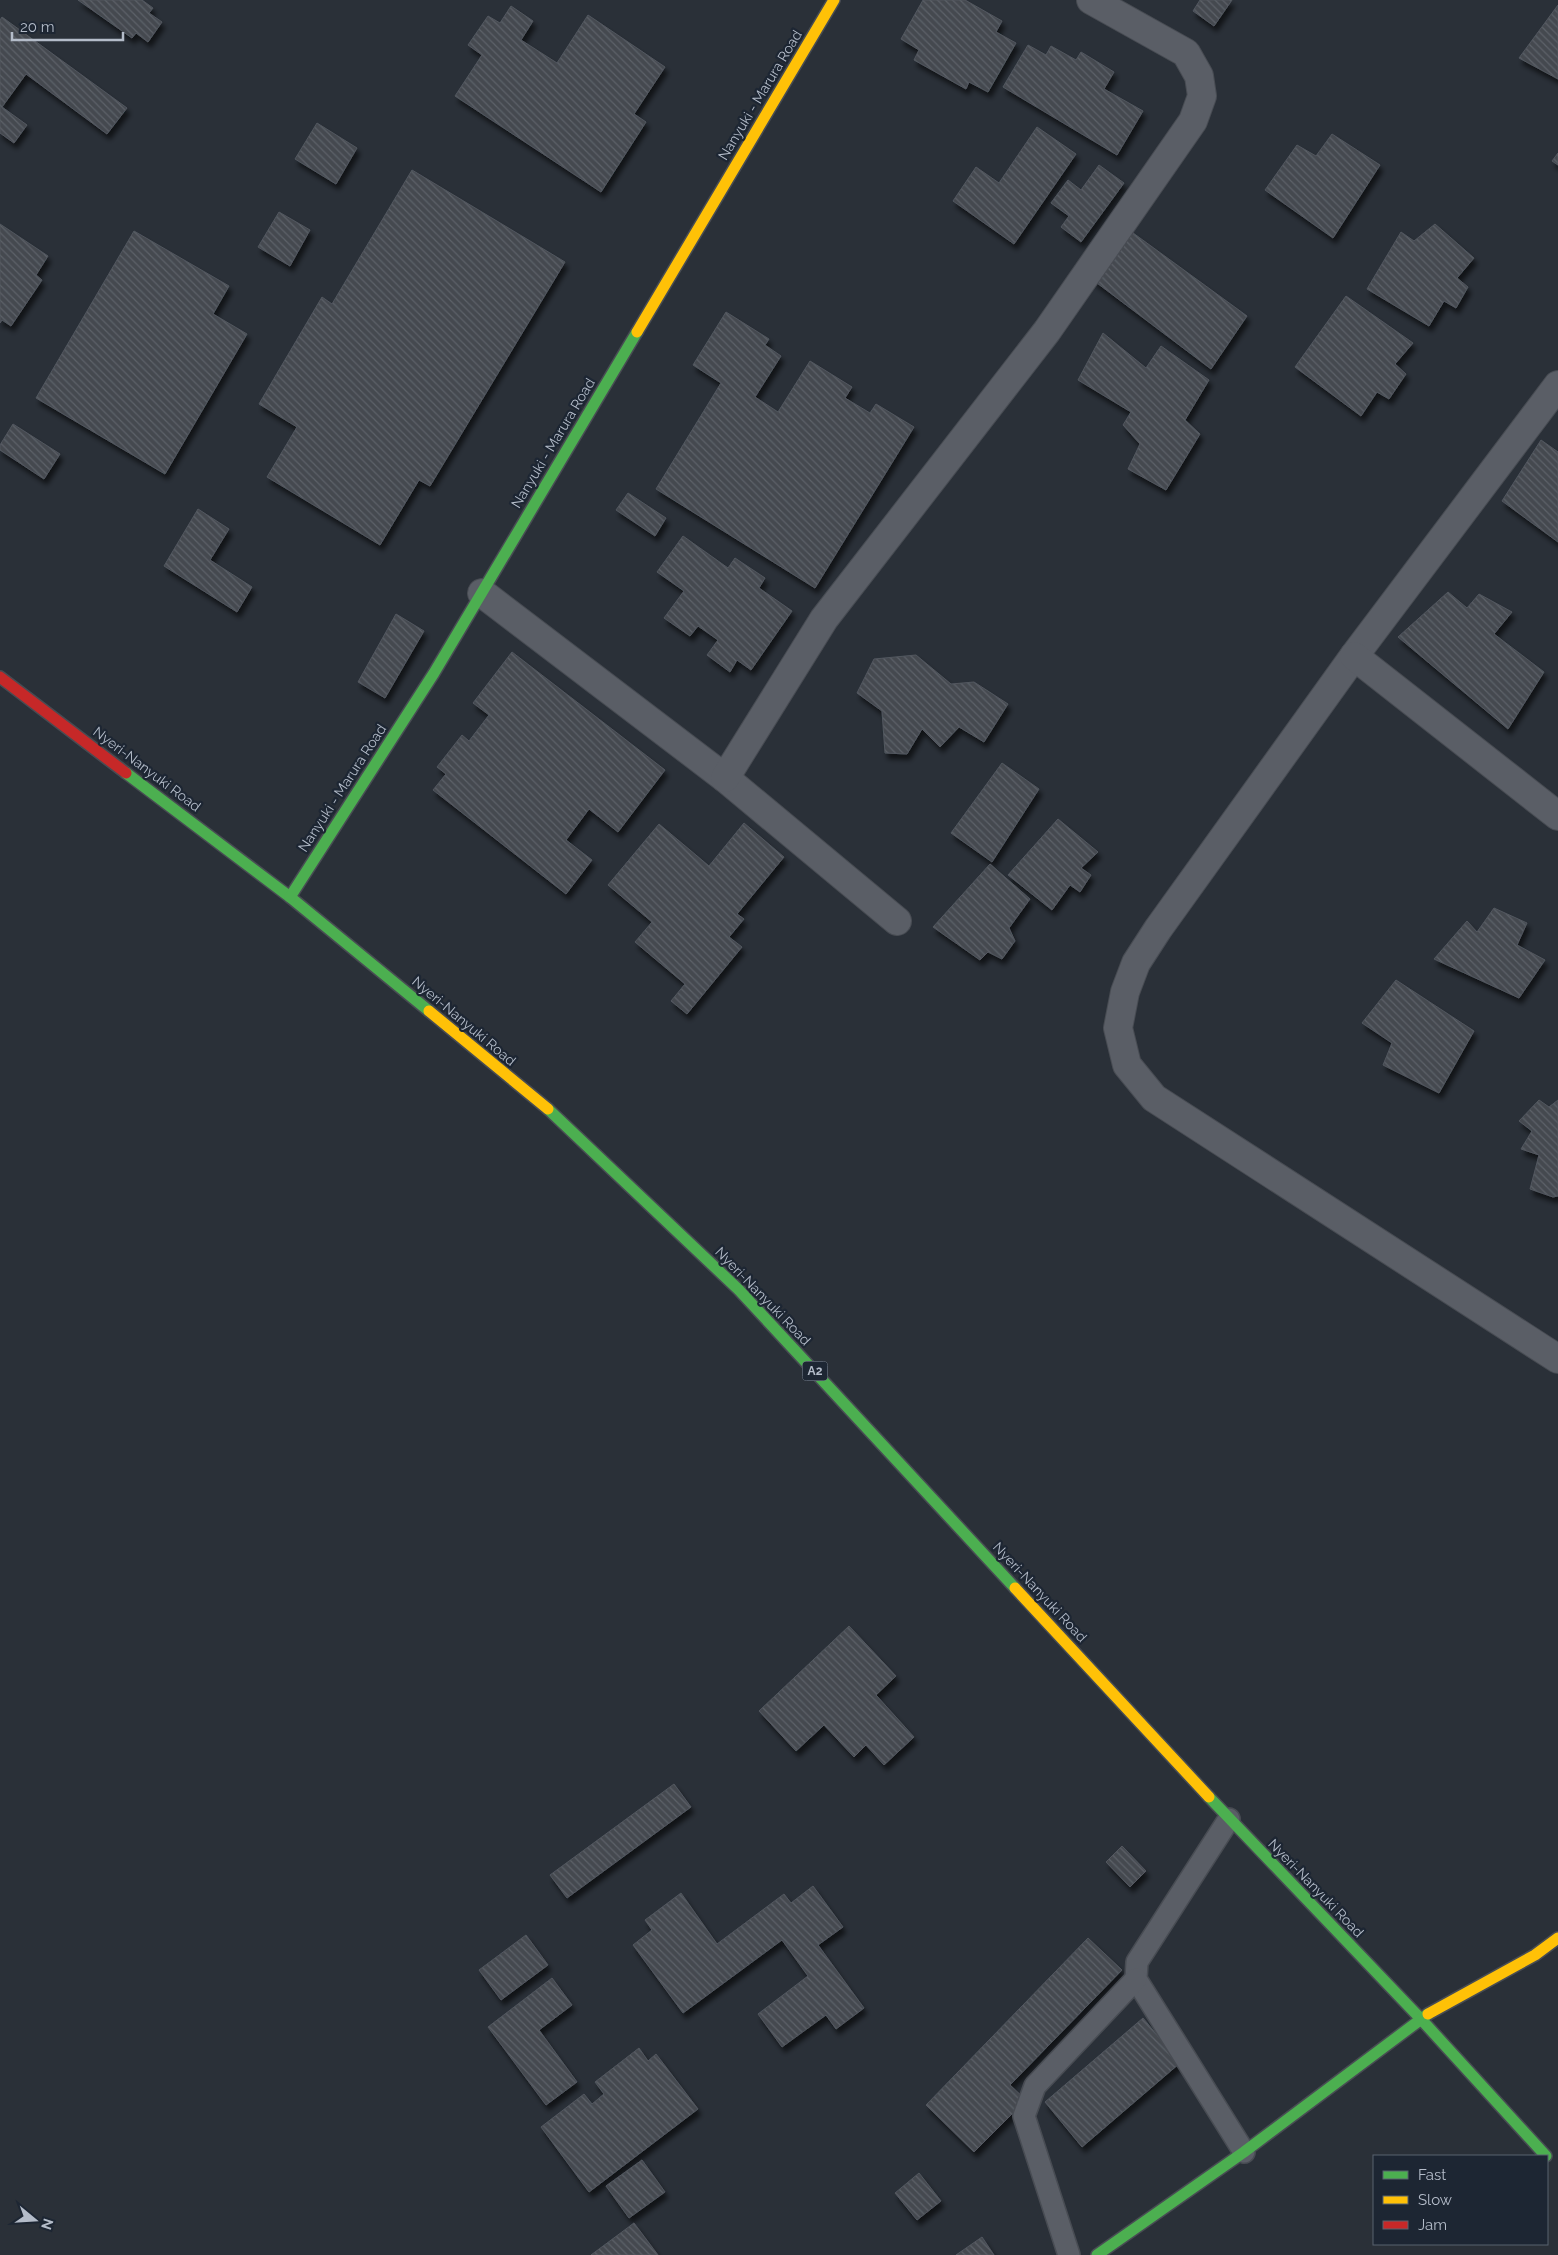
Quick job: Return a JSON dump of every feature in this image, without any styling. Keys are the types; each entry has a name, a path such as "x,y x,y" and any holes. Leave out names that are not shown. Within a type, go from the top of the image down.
{"main road":[{"name":"Nanyuki - Marura Road","path":"290,897 429,682 834,0"},
{"name":"Nyeri-Nanyuki Road","path":"0,677 290,897 550,1111 740,1290 1229,1819 1420,2018 1544,2155"},
{"path":"1096,2255 1244,2152 1420,2018 1535,1955 1558,1938"}],"street":[{"path":"726,778 824,619 1047,331 1194,120 1202,96 1199,76 1186,52 1091,0"},
{"path":"1558,385 1354,656 1158,929 1136,963 1125,992 1118,1028 1127,1064 1154,1098 1558,1360"},
{"path":"482,593 726,778 897,921"},
{"path":"1354,656 1558,816"}],"lane":[{"path":"1229,1819 1137,1962 1136,1979 1244,2152"},
{"path":"1069,2255 1024,2116 1035,2086 1136,1979"}],"building":[{"path":"78,0 142,0 153,8 149,13 162,22 148,42 136,33 132,38"},
{"path":"923,0 965,0 1002,21 996,32 1016,43 988,92 969,82 966,89 914,60 919,50 901,39"},
{"path":"1200,0 1232,0 1214,26 1193,11"},
{"path":"1558,5 1558,79 1519,58"},
{"path":"511,6 533,21 521,40 557,63 588,15 665,67 634,114 646,122 601,192 455,96 482,55 468,45 488,16 500,23"},
{"path":"2,17 127,108 107,134 26,74 2,107 27,125 14,143 0,133 0,20"},
{"path":"1028,45 1046,55 1051,46 1076,60 1081,52 1114,72 1104,89 1143,111 1117,155 1003,87"},
{"path":"317,123 357,148 336,184 295,159"},
{"path":"1037,127 1076,154 1014,244 953,201 976,167 999,183"},
{"path":"1332,134 1380,165 1333,238 1265,190 1297,145 1316,156"},
{"path":"1558,153 1558,165 1552,161"},
{"path":"1099,165 1124,183 1081,242 1061,227 1069,216 1051,203 1068,180 1081,190"},
{"path":"412,170 565,262 430,486 419,480 380,545 267,477 297,427 259,404 322,297 332,304"},
{"path":"279,212 310,230 290,266 258,247"},
{"path":"0,224 48,256 36,275 42,280 11,326 2,320 0,323"},
{"path":"1435,224 1474,258 1457,278 1468,287 1456,308 1444,301 1429,326 1367,289 1401,232 1414,241"},
{"path":"1129,230 1247,316 1211,369 1093,280"},
{"path":"134,231 229,286 213,314 247,334 165,474 36,398"},
{"path":"1346,296 1413,343 1395,364 1406,374 1389,399 1377,392 1361,416 1295,367"},
{"path":"726,312 769,339 765,345 781,356 755,397 778,412 810,361 852,387 845,398 870,413 876,404 914,427 815,588 656,489 721,383 693,365"},
{"path":"1103,333 1146,368 1161,346 1209,380 1185,420 1200,434 1166,490 1128,469 1140,444 1123,425 1131,412 1078,380"},
{"path":"13,424 60,454 44,479 0,450 0,445"},
{"path":"1541,440 1558,452 1558,542 1502,501"},
{"path":"628,493 666,518 655,536 616,510"},
{"path":"198,509 229,529 210,560 252,587 237,612 164,566"},
{"path":"683,536 728,568 735,558 765,578 759,588 792,611 751,670 737,660 730,672 707,655 718,640 698,626 690,636 664,618 684,591 657,572"},
{"path":"1448,592 1467,608 1479,594 1512,612 1494,634 1544,672 1508,729 1398,637"},
{"path":"396,614 424,631 385,698 358,682"},
{"path":"512,652 665,770 618,832 589,809 566,840 592,860 566,894 433,790 446,774 437,767 462,735 469,741 489,715 473,703"},
{"path":"916,655 951,684 974,682 1008,704 984,742 959,727 940,747 922,729 907,754 885,753 882,711 857,693 874,659"},
{"path":"1002,763 1039,789 992,862 951,833"},
{"path":"1058,819 1098,852 1081,868 1091,875 1080,892 1070,885 1052,910 1008,875"},
{"path":"744,823 784,857 737,914 744,919 729,937 742,947 687,1014 671,1001 685,984 635,942 652,922 608,885 659,824 709,866"},
{"path":"990,864 1030,899 1009,928 1015,941 1002,959 988,952 980,960 933,927"},
{"path":"1494,908 1527,923 1517,945 1545,960 1519,998 1434,959 1467,921 1477,932"},
{"path":"1396,980 1474,1031 1439,1093 1383,1065 1392,1043 1362,1023"},
{"path":"1539,1100 1549,1107 1558,1100 1558,1196 1553,1197 1530,1189 1539,1155 1521,1149 1532,1131 1519,1121"},
{"path":"849,1626 896,1676 876,1695 914,1737 884,1765 866,1745 854,1757 824,1725 796,1751 759,1711"},
{"path":"674,1784 691,1807 567,1898 550,1875"},
{"path":"1122,1846 1146,1871 1130,1887 1106,1862"},
{"path":"813,1886 843,1927 818,1945 864,2008 836,2029 826,2015 782,2047 758,2014 808,1976 782,1940 683,2013 633,1945 652,1930 645,1920 681,1893 717,1944 784,1894 791,1903"},
{"path":"526,1935 548,1965 501,2000 479,1970"},
{"path":"1088,1938 1122,1970 1010,2085 1026,2100 974,2152 926,2105"},
{"path":"552,1978 572,2005 539,2030 577,2082 546,2105 488,2027"},
{"path":"1143,2018 1180,2063 1082,2147 1045,2102"},
{"path":"639,2048 648,2061 656,2054 698,2109 589,2192 541,2127 584,2094 592,2104 604,2094 595,2082"},
{"path":"642,2160 665,2192 629,2218 606,2186"},
{"path":"919,2173 941,2201 917,2220 895,2193"},
{"path":"634,2223 658,2255 591,2255"},
{"path":"982,2237 994,2255 956,2255"}],"traffic: fast":[{"path":"290,897 434,673 637,332"},
{"path":"126,773 290,897 429,1011"},
{"path":"548,1109 739,1290 1015,1588"},
{"path":"1209,1797 1420,2018 1545,2155"},
{"path":"1097,2255 1244,2152 1428,2014"}],"traffic: slow":[{"path":"637,332 834,0"},
{"path":"429,1011 548,1109"},
{"path":"1015,1588 1209,1797"},
{"path":"1428,2014 1535,1955 1558,1938"}],"traffic: jam":[{"path":"0,677 126,773"}]}
